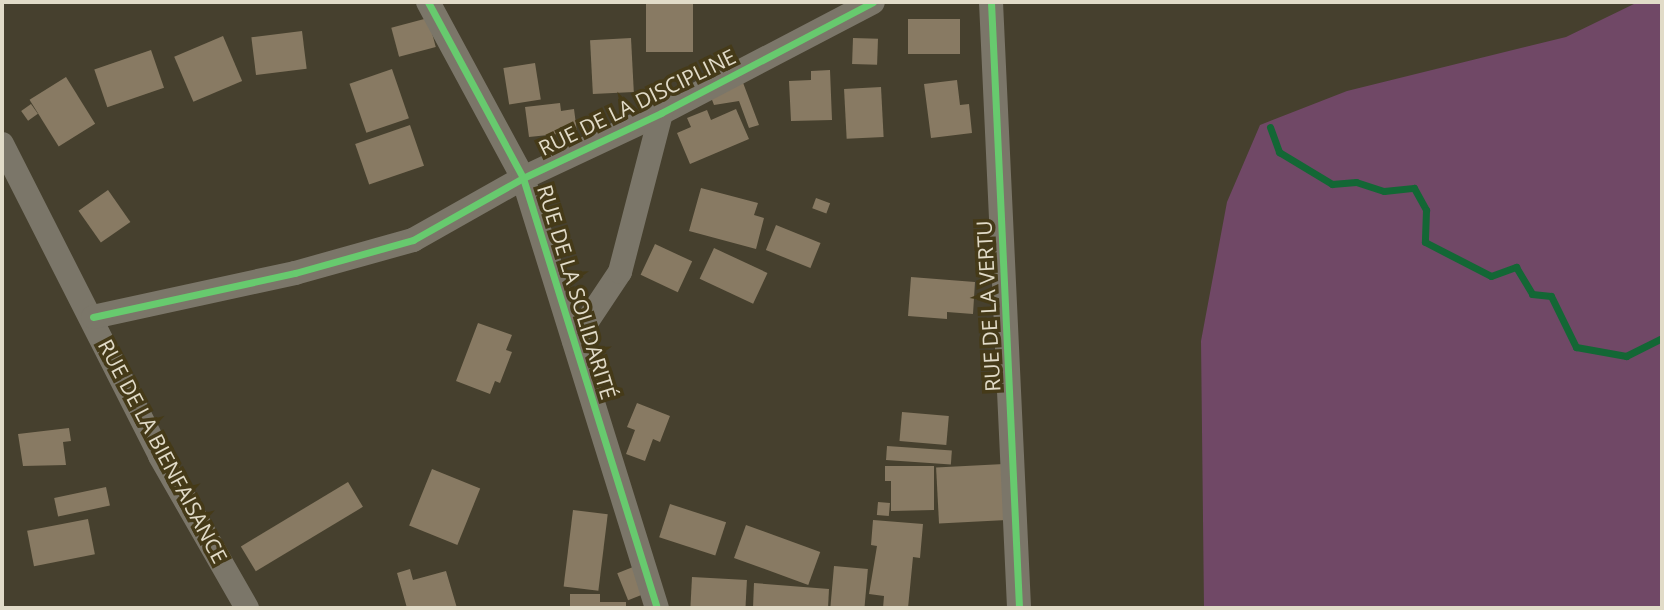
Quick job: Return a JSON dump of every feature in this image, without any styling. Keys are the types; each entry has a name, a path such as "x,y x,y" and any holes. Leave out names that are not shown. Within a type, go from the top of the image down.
{"street":[{"name":"RUE DE LA SOLIDARITÉ","path":"428,2 523,178 657,608"},
{"name":"RUE DE LA DISCIPLINE","path":"93,317 295,273 413,240 523,178 662,113 873,2"},
{"name":"RUE DE LA VERTU","path":"991,2 1019,608"},
{"path":"574,341 620,272 662,113"},
{"name":"RUE DE LA BIENFAISANCE","path":"2,144 93,317 160,456 247,608"}],"shaded area":[{"path":"1638,2 1662,2 1662,608 1204,608 1201,341 1227,202 1260,125 1347,91 1566,37"}],"building":[{"path":"646,2 693,2 693,52 646,52"},
{"path":"428,18 436,47 399,57 391,28"},
{"path":"908,19 960,19 960,54 908,54"},
{"path":"302,31 307,69 256,75 251,37"},
{"path":"223,36 242,81 193,102 174,57"},
{"path":"631,38 634,92 593,94 590,40"},
{"path":"853,38 878,39 877,65 852,64"},
{"path":"151,50 164,88 107,107 94,70"},
{"path":"535,63 541,100 509,105 503,68"},
{"path":"392,69 409,118 366,133 349,84"},
{"path":"830,70 832,120 791,121 789,81 811,80 811,71"},
{"path":"66,77 95,124 59,146 30,100"},
{"path":"742,80 759,125 749,128 739,101 714,105 709,92"},
{"path":"957,80 960,105 969,104 972,133 931,138 924,84"},
{"path":"881,87 884,137 847,139 844,89"},
{"path":"560,103 561,111 574,109 577,132 529,137 525,107"},
{"path":"31,104 38,114 28,121 21,111"},
{"path":"736,109 749,139 690,164 677,133 691,127 687,118 707,110 711,120"},
{"path":"410,125 424,166 369,185 355,144"},
{"path":"701,188 758,203 754,215 764,218 756,249 689,231"},
{"path":"108,190 130,222 101,243 79,211"},
{"path":"816,198 830,203 826,213 812,208"},
{"path":"776,225 821,243 810,268 766,250"},
{"path":"655,244 692,261 678,292 641,275"},
{"path":"714,248 767,273 753,304 700,279"},
{"path":"911,277 975,282 973,314 947,312 947,319 908,316"},
{"path":"478,323 512,335 506,350 512,352 500,383 495,381 490,394 456,381"},
{"path":"637,403 670,416 660,442 653,439 645,461 626,454 635,430 627,427"},
{"path":"902,412 949,416 946,445 899,441"},
{"path":"69,428 71,441 63,442 66,465 23,466 18,434"},
{"path":"887,446 952,451 951,465 886,460"},
{"path":"1004,464 1007,520 939,523 936,468"},
{"path":"885,466 934,466 934,510 891,511 891,481 885,481"},
{"path":"432,469 480,488 457,545 409,526"},
{"path":"348,482 363,507 256,571 241,546"},
{"path":"106,487 110,506 58,517 54,498"},
{"path":"878,502 890,503 889,516 877,515"},
{"path":"670,504 726,522 715,556 659,537"},
{"path":"573,510 608,514 598,591 564,586"},
{"path":"88,519 95,554 34,566 27,531"},
{"path":"873,520 923,524 920,558 913,557 908,608 883,608 884,596 869,594 877,546 871,545"},
{"path":"746,525 820,552 808,585 734,558"},
{"path":"834,566 868,569 864,608 830,608"},
{"path":"633,567 644,594 628,600 617,573"},
{"path":"410,569 413,580 446,571 457,608 407,608 397,573"},
{"path":"692,577 747,580 745,608 690,608"},
{"path":"754,583 829,589 828,608 753,608"},
{"path":"570,594 600,594 600,602 626,602 626,608 570,608"}],"waterway":[{"path":"1270,127 1279,152 1332,184 1356,182 1384,191 1414,188 1426,210 1425,242 1491,276 1516,267 1532,294 1551,296 1576,347 1626,356 1662,338"}],"cycle path":[{"path":"428,2 523,178 657,608"},
{"path":"93,317 295,273 413,240 523,178 661,113 873,2"},
{"path":"991,2 1019,608"}]}
